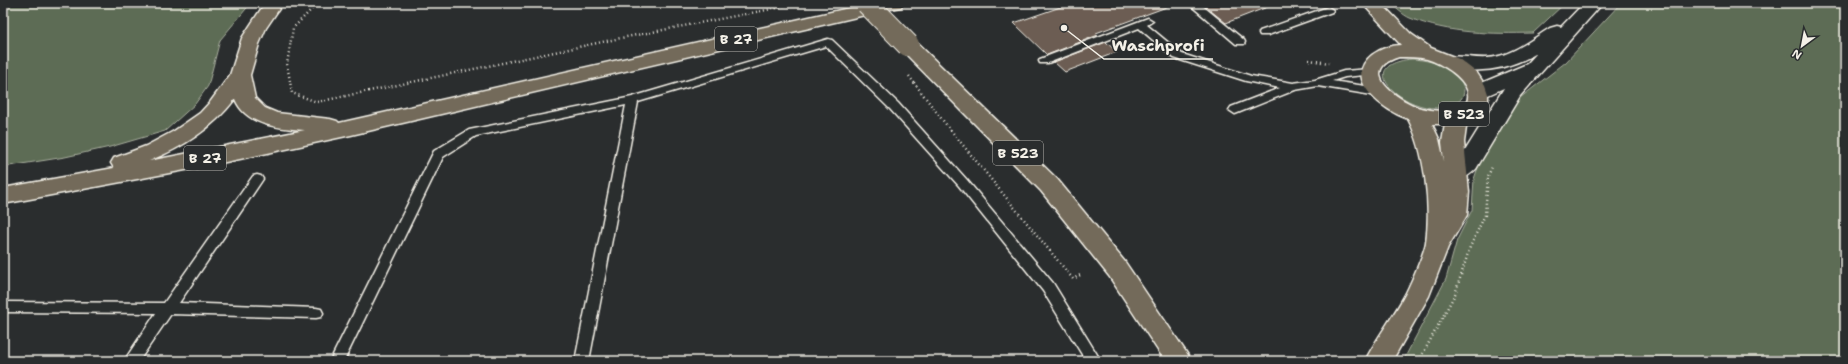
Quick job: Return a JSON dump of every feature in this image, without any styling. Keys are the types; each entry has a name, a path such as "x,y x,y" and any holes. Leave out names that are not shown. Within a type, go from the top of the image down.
{"main road":[{"path":"59,187 154,152 202,124 212,114 240,74 249,43 263,18 274,3"},
{"name":"B 523","path":"867,3 1049,185 1117,269 1179,361"},
{"name":"B 27","path":"3,196 59,187 351,128 895,3"},
{"path":"1359,3 1379,28 1384,44 1385,54 1372,65 1370,72 1372,82 1378,92"},
{"path":"1371,3 1404,38 1424,52"},
{"name":"B 523","path":"1378,92 1389,101 1416,114 1431,117 1457,116 1470,111 1478,102 1479,92 1475,82 1466,72 1451,62 1424,52 1403,51 1385,54"},
{"path":"240,74 245,100 258,113 268,118 273,120 351,128"},
{"path":"1416,114 1428,139 1436,180 1439,213 1437,245"},
{"path":"1378,361 1417,296 1437,245 1456,215 1457,173 1453,142 1457,116"}],"street":[{"path":"1451,62 1482,64 1496,63 1509,59 1540,43 1588,10"},
{"path":"1457,173 1468,164 1512,92 1588,10"},
{"path":"1479,92 1533,68"}],"lane":[{"path":"1193,3 1240,42"},
{"path":"1264,33 1328,10 1319,3"},
{"path":"1044,61 1144,22 1178,56 1250,78 1293,87"},
{"path":"337,361 438,154 473,133 633,100 828,42 894,106 963,183 1048,287 1094,361"},
{"path":"1235,110 1293,87 1316,83 1344,74 1370,72"},
{"path":"1316,83 1378,92"},
{"path":"582,361 633,100"},
{"path":"131,361 257,179"},
{"path":"3,307 168,308 316,313"}],"path":[{"path":"318,3 293,28 287,64 292,93 317,102 621,38 777,8 792,3"},
{"path":"1310,60 1336,64"},
{"path":"908,74 944,122 1073,279 1082,274"},
{"path":"1419,361 1455,294 1470,247 1485,215 1488,176 1494,162"}],"green space":[{"path":"3,3 251,3 220,40 208,86 195,104 165,131 110,147 65,157 3,167"},
{"path":"1390,3 1565,3 1533,33 1486,33 1455,30 1425,23 1407,17"},
{"path":"1621,3 1845,3 1845,361 1403,361 1446,279 1457,240 1472,210 1474,179 1485,147 1511,105 1566,62"},
{"path":"1412,59 1436,63 1449,70 1462,83 1464,89 1460,100 1446,107 1436,108 1422,106 1397,94 1389,86 1384,77 1386,69 1395,63"}],"building":[{"path":"1072,3 1172,3 1172,5 1096,33 1098,35 1047,55 1014,23"},
{"path":"1201,3 1274,3 1275,4 1226,23"},
{"path":"1106,42 1117,52 1065,72 1054,62"}],"place":[{"name":"Waschprofi","path":"1064,28"}]}
